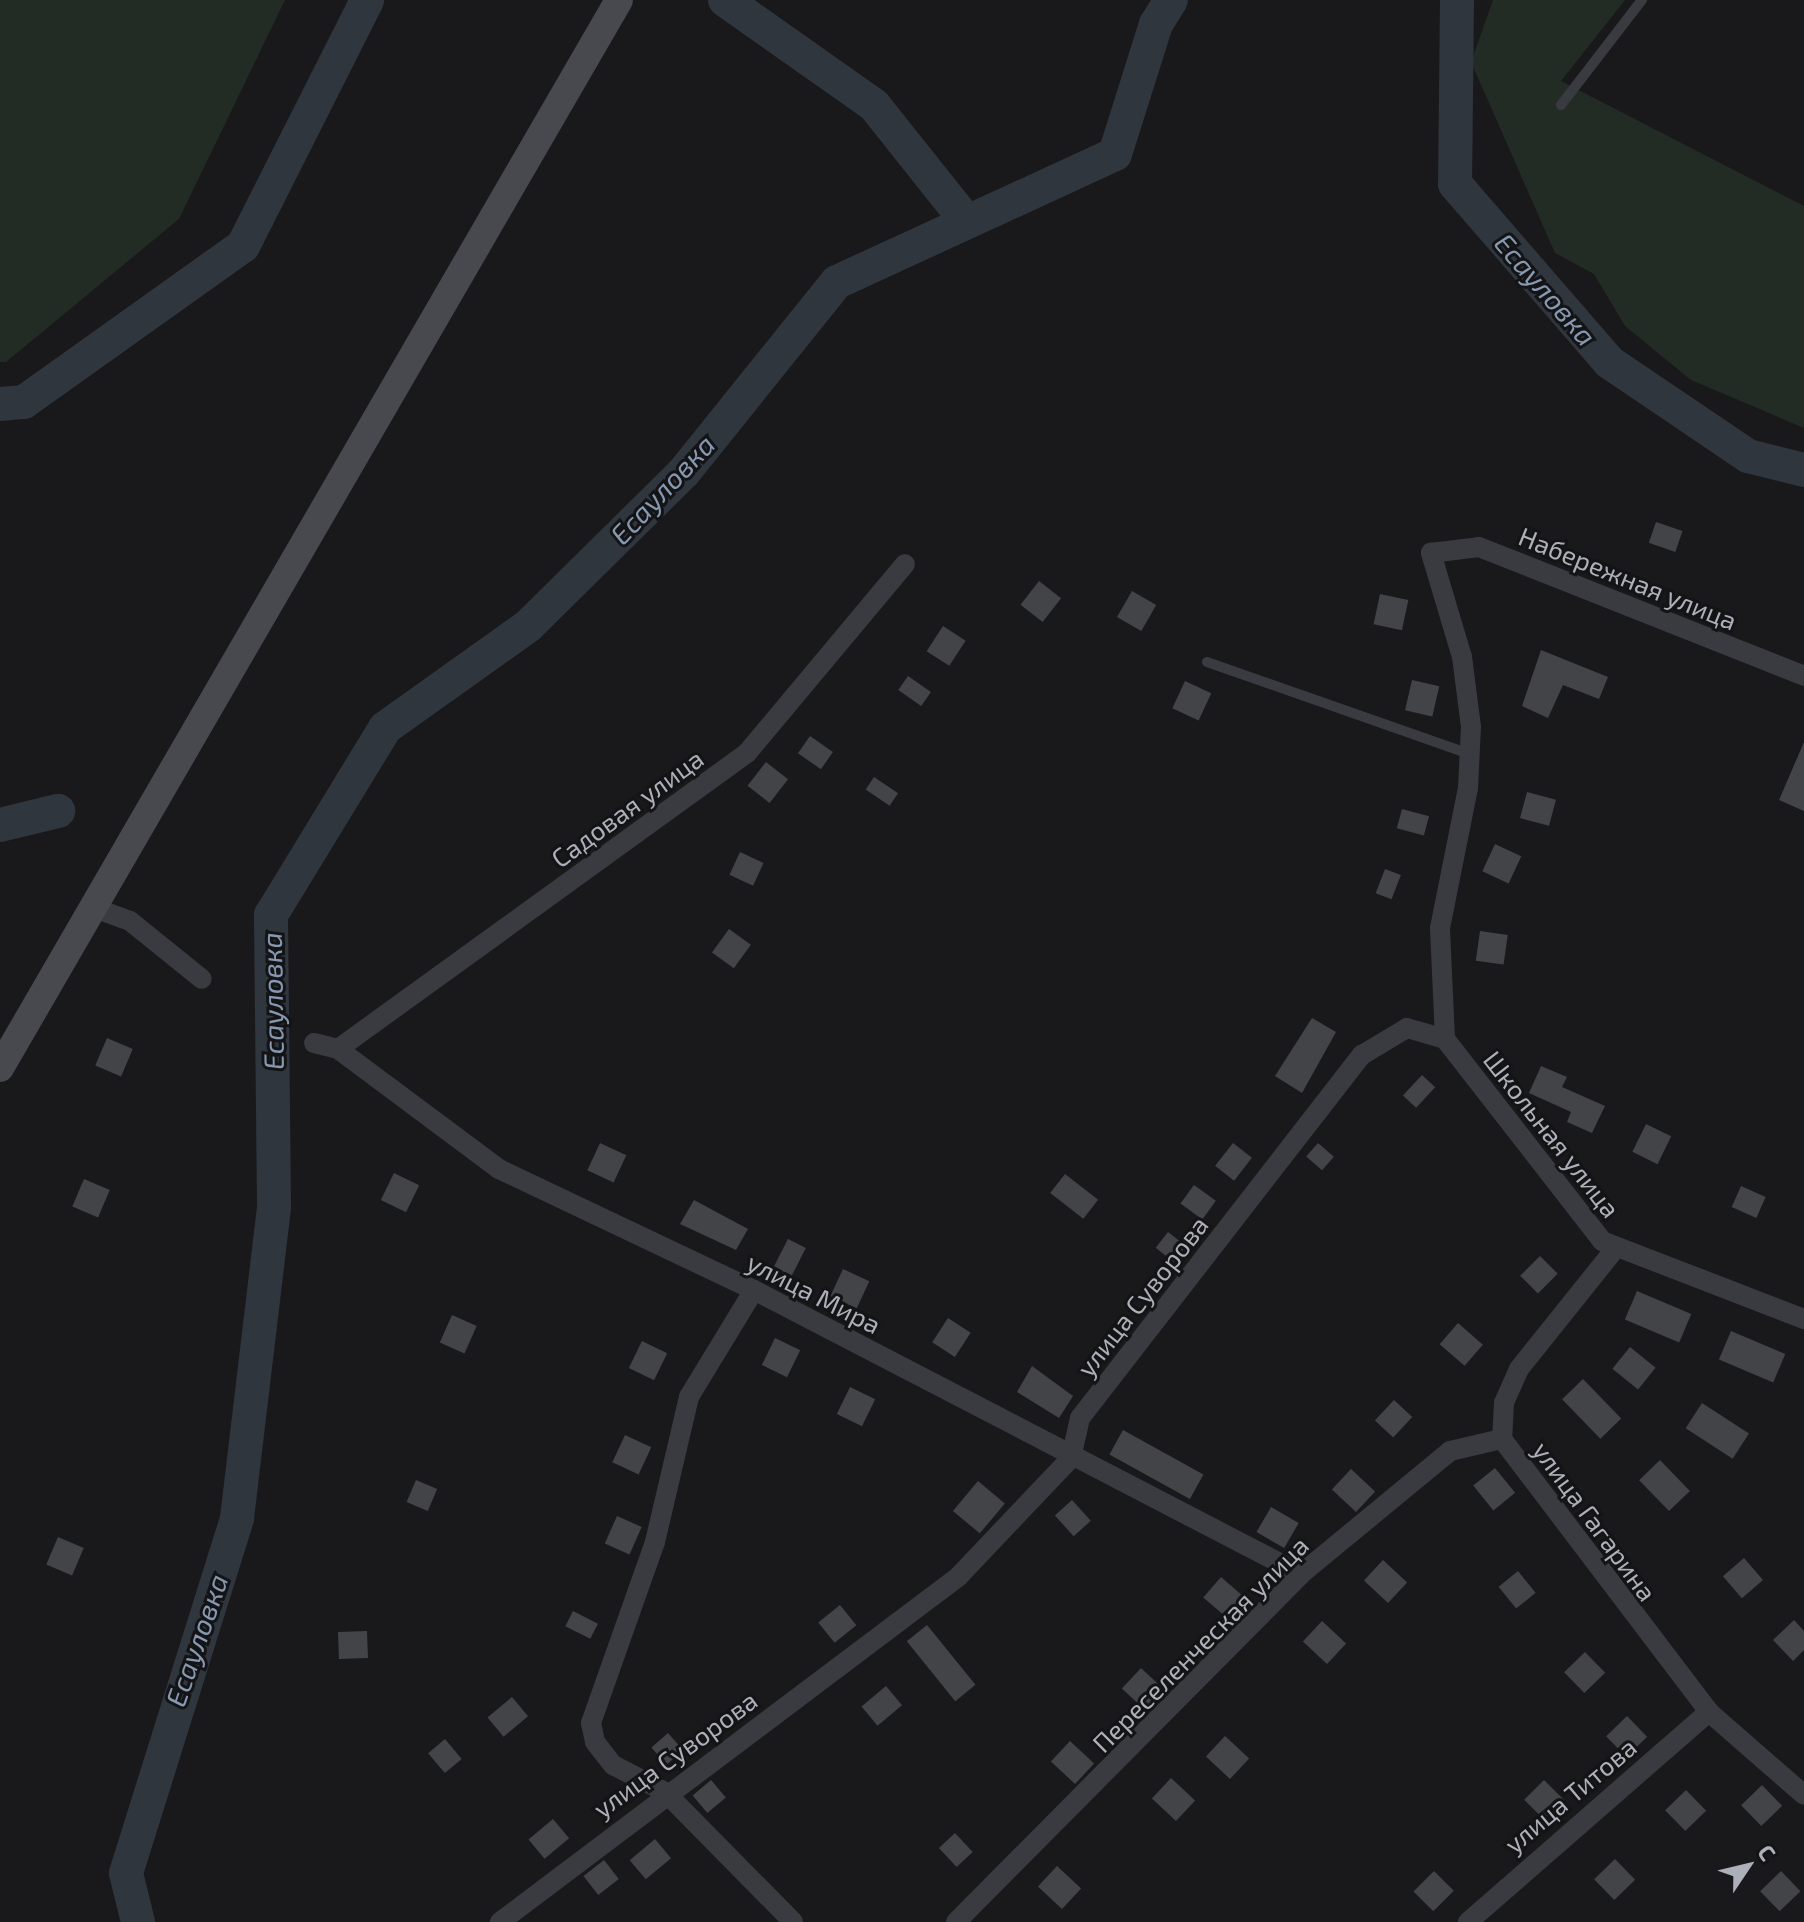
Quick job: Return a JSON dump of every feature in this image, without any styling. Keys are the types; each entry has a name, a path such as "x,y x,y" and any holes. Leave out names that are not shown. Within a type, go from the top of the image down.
{"street":[{"path":"0,1068 619,0"},
{"name":"Набережная улица","path":"1470,754 1462,657 1431,553 1479,547 1804,676"},
{"name":"Садовая улица","path":"338,1049 747,753 905,564"},
{"path":"1445,1039 1440,928 1470,754"},
{"path":"92,907 130,921 202,979"},
{"name":"улица Суворова","path":"500,1922 665,1792 945,1588 1071,1458 1080,1418 1362,1055 1407,1028 1445,1039"},
{"name":"Школьная улица","path":"1445,1039 1615,1249 1804,1319"},
{"name":"улица Мира","path":"314,1043 338,1049 499,1169 754,1290 1071,1458 1301,1574"},
{"name":"улица Гагарина","path":"1615,1249 1519,1369 1504,1403 1502,1439 1709,1712 1804,1795"},
{"path":"754,1290 689,1397 655,1542 592,1705 595,1742 605,1757 665,1792 793,1922"},
{"name":"Переселенческая улица","path":"956,1922 1301,1574 1450,1451 1502,1439"},
{"name":"улица Титова","path":"1468,1922 1709,1712"}],"lane":[{"path":"1561,105 1642,0"},
{"path":"1207,662 1470,754"}],"shaded area":[{"path":"0,0 285,0 179,219 6,362 0,362"},
{"path":"1493,0 1625,0 1561,81 1804,206 1804,428 1691,380 1625,326 1594,274 1555,253 1471,62"}],"building":[{"path":"1656,522 1682,531 1675,552 1649,543"},
{"path":"1039,581 1061,598 1043,622 1021,605"},
{"path":"1132,591 1156,605 1141,631 1117,617"},
{"path":"1380,594 1408,600 1402,630 1374,624"},
{"path":"943,626 966,641 949,666 927,651"},
{"path":"1541,650 1608,677 1599,699 1563,685 1548,718 1522,706"},
{"path":"908,676 931,692 921,706 898,690"},
{"path":"1412,680 1439,686 1432,717 1405,710"},
{"path":"1185,681 1211,693 1199,720 1172,708"},
{"path":"810,736 833,752 821,769 798,753"},
{"path":"1804,742 1804,811 1779,800"},
{"path":"766,762 788,779 770,803 748,786"},
{"path":"874,777 898,793 890,806 866,789"},
{"path":"1527,792 1556,800 1549,826 1520,818"},
{"path":"1402,809 1429,816 1424,836 1397,828"},
{"path":"1495,844 1521,856 1509,883 1482,871"},
{"path":"740,852 764,863 753,886 729,875"},
{"path":"1385,869 1401,875 1392,899 1376,893"},
{"path":"729,929 751,945 734,968 712,952"},
{"path":"1480,931 1508,935 1504,965 1476,961"},
{"path":"1312,1018 1336,1032 1302,1093 1275,1076"},
{"path":"107,1038 133,1049 121,1077 95,1066"},
{"path":"1541,1066 1567,1077 1562,1087 1605,1106 1592,1133 1567,1122 1571,1112 1529,1093"},
{"path":"1422,1075 1435,1087 1416,1108 1403,1095"},
{"path":"1646,1124 1671,1136 1658,1164 1632,1152"},
{"path":"600,1143 626,1155 614,1182 587,1170"},
{"path":"1233,1143 1252,1158 1234,1181 1215,1166"},
{"path":"1318,1143 1334,1157 1322,1170 1306,1157"},
{"path":"394,1173 419,1185 406,1212 381,1200"},
{"path":"1065,1174 1098,1200 1083,1219 1050,1193"},
{"path":"84,1179 110,1190 98,1218 72,1207"},
{"path":"1194,1185 1216,1201 1202,1219 1180,1204"},
{"path":"1741,1186 1766,1197 1756,1218 1732,1207"},
{"path":"694,1200 748,1229 736,1250 680,1224"},
{"path":"1168,1232 1186,1246 1174,1262 1156,1248"},
{"path":"788,1239 806,1248 792,1276 774,1267"},
{"path":"1540,1256 1558,1274 1538,1293 1520,1276"},
{"path":"843,1269 869,1281 857,1308 830,1296"},
{"path":"1637,1291 1691,1314 1679,1343 1625,1320"},
{"path":"452,1315 477,1326 464,1353 440,1342"},
{"path":"948,1318 971,1333 955,1357 932,1342"},
{"path":"1458,1323 1483,1345 1465,1366 1440,1344"},
{"path":"1731,1331 1785,1354 1773,1383 1719,1360"},
{"path":"775,1338 800,1350 787,1377 762,1365"},
{"path":"642,1341 667,1353 654,1380 629,1368"},
{"path":"1630,1347 1656,1368 1638,1390 1612,1369"},
{"path":"1032,1366 1073,1396 1059,1418 1017,1392"},
{"path":"1583,1379 1621,1419 1600,1439 1562,1399"},
{"path":"850,1387 875,1399 862,1426 837,1414"},
{"path":"1394,1400 1412,1417 1393,1438 1375,1420"},
{"path":"1702,1403 1749,1433 1733,1459 1686,1428"},
{"path":"1123,1430 1203,1475 1190,1499 1109,1454"},
{"path":"625,1435 651,1447 639,1474 612,1462"},
{"path":"1660,1460 1690,1491 1669,1511 1639,1480"},
{"path":"1495,1468 1515,1493 1493,1510 1473,1486"},
{"path":"1351,1469 1375,1492 1356,1512 1332,1489"},
{"path":"416,1480 437,1489 428,1511 407,1502"},
{"path":"978,1481 1005,1503 980,1533 953,1511"},
{"path":"1072,1500 1091,1521 1074,1536 1055,1515"},
{"path":"1271,1507 1299,1523 1284,1548 1256,1532"},
{"path":"617,1516 642,1527 629,1554 605,1543"},
{"path":"58,1537 84,1548 72,1576 46,1565"},
{"path":"1744,1558 1763,1580 1742,1598 1723,1576"},
{"path":"1383,1560 1407,1583 1388,1603 1364,1580"},
{"path":"1518,1571 1536,1593 1516,1608 1499,1587"},
{"path":"1221,1577 1245,1598 1227,1618 1203,1597"},
{"path":"840,1605 856,1625 835,1643 818,1623"},
{"path":"573,1611 598,1624 590,1639 565,1626"},
{"path":"1794,1620 1804,1631 1804,1650 1793,1661 1773,1640"},
{"path":"1322,1621 1346,1644 1327,1664 1303,1641"},
{"path":"927,1625 975,1685 955,1701 907,1641"},
{"path":"367,1631 368,1658 339,1659 338,1632"},
{"path":"1585,1652 1605,1673 1584,1693 1564,1672"},
{"path":"1141,1668 1165,1691 1146,1711 1122,1688"},
{"path":"886,1686 902,1705 878,1726 861,1707"},
{"path":"512,1697 528,1716 504,1737 487,1718"},
{"path":"1627,1716 1647,1737 1626,1757 1606,1736"},
{"path":"668,1733 683,1750 666,1765 651,1747"},
{"path":"1225,1736 1249,1759 1230,1779 1206,1756"},
{"path":"445,1739 462,1759 445,1773 428,1753"},
{"path":"1070,1741 1094,1764 1075,1784 1051,1761"},
{"path":"1171,1778 1195,1801 1176,1821 1152,1798"},
{"path":"711,1780 726,1798 707,1813 693,1795"},
{"path":"1544,1780 1564,1800 1544,1820 1524,1800"},
{"path":"1762,1785 1782,1806 1761,1826 1741,1805"},
{"path":"1686,1790 1706,1811 1685,1831 1665,1810"},
{"path":"553,1819 569,1838 545,1859 528,1840"},
{"path":"955,1833 973,1852 957,1867 939,1848"},
{"path":"655,1839 671,1858 646,1879 630,1860"},
{"path":"1615,1859 1635,1880 1614,1900 1594,1879"},
{"path":"604,1860 619,1879 598,1895 584,1876"},
{"path":"1057,1866 1081,1889 1062,1909 1038,1886"},
{"path":"1434,1871 1454,1891 1433,1911 1413,1892"},
{"path":"1781,1871 1800,1891 1780,1911 1760,1891"}],"waterway":[{"name":"Есауловка","path":"0,404 24,402 243,246 367,0"},
{"name":"Есауловка","path":"725,0 874,105 964,218"},
{"name":"Есауловка","path":"138,1922 126,1873 237,1518 274,1206 271,915 385,728 528,626 684,472 837,282 1115,154 1156,24 1171,0"},
{"name":"Есауловка","path":"1457,0 1455,184 1609,362 1748,456 1804,470"},
{"name":"Есауловка","path":"0,825 58,811"}]}
